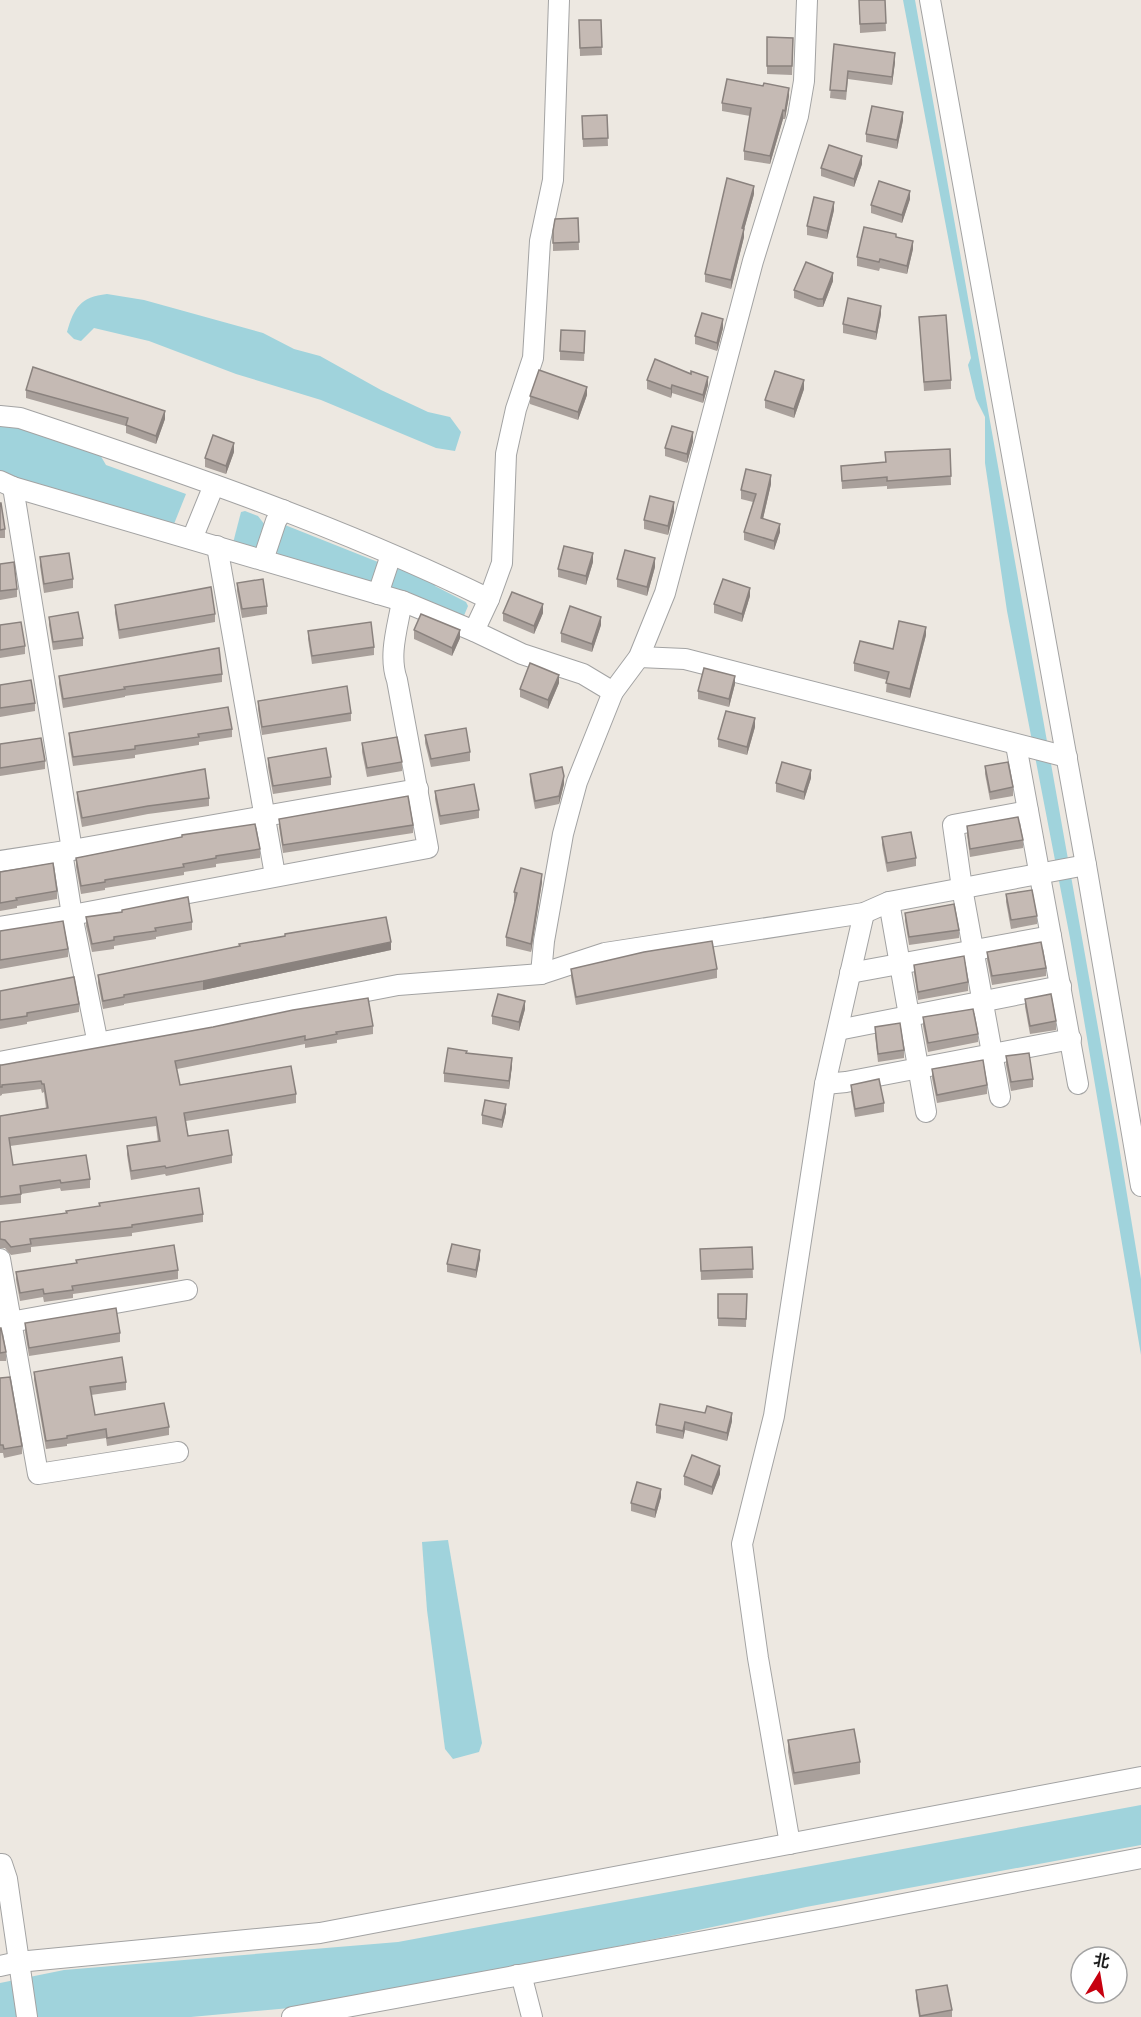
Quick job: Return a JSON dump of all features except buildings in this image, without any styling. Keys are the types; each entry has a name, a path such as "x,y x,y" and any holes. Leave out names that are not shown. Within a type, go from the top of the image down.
{"street":[{"path":"474,631 502,563 506,454 516,409 533,358 540,241 553,180 559,0"},
{"path":"541,974 544,941 563,834 577,782 613,692 639,657 665,593 753,261 798,116 804,81 807,0"},
{"path":"930,0 1059,755 1141,1186"},
{"path":"0,416 20,418 214,484 421,566 489,599"},
{"path":"98,1044 72,915 67,851 7,484 402,602 474,631 522,654 583,674 613,692"},
{"path":"192,539 214,484"},
{"path":"263,560 276,521 283,510"},
{"path":"217,546 275,876"},
{"path":"378,594 390,555"},
{"path":"0,927 428,848 397,680 393,670 402,602"},
{"path":"639,657 685,659 1059,755"},
{"path":"1022,746 1028,811 1047,873 1051,936 1078,1084"},
{"path":"0,861 417,789"},
{"path":"1000,1097 962,888 953,825 1028,811"},
{"path":"0,1062 398,986 541,974 604,953 864,913 890,902 1081,866"},
{"path":"890,902 926,1112"},
{"path":"790,1844 758,1658 742,1544 774,1416 825,1084 864,913"},
{"path":"850,973 1051,936"},
{"path":"838,1030 1061,986"},
{"path":"825,1084 1071,1039"},
{"path":"0,1259 6,1323 39,1474 178,1452"},
{"path":"6,1323 187,1290"},
{"path":"13,1967 320,1933 1141,1776"},
{"path":"292,2017 1141,1858"},
{"path":"0,1864 2,1864 7,1879 13,1967 27,2017"},
{"path":"517,1975 522,1978 532,2017"}],"water":[{"path":"903,0 915,0 1118,1140 1141,1279 1141,1355 1070,938 1007,611 985,463 985,417 976,399 968,365 971,358"},
{"path":"107,294 144,300 263,333 294,349 320,356 381,390 428,412 450,417 461,432 455,451 436,448 321,400 236,374 149,341 94,328 81,341 74,339 67,332 72,316 79,305 90,298"},
{"path":"20,424 99,453 106,465 186,494 174,524 2,475 0,473 0,425"},
{"path":"245,511 258,516 265,525 260,546 252,548 233,543 241,512"},
{"path":"285,525 378,562 374,581 367,583 280,557 275,549"},
{"path":"399,566 436,581 435,586 466,602 468,606 463,618 386,588 393,569"},
{"path":"448,1540 482,1743 479,1752 453,1759 445,1749 427,1610 422,1542"},
{"path":"1141,1805 1141,1845 806,1907 312,2006 191,2017 0,2017 0,1983 64,1970 398,1942"}]}
